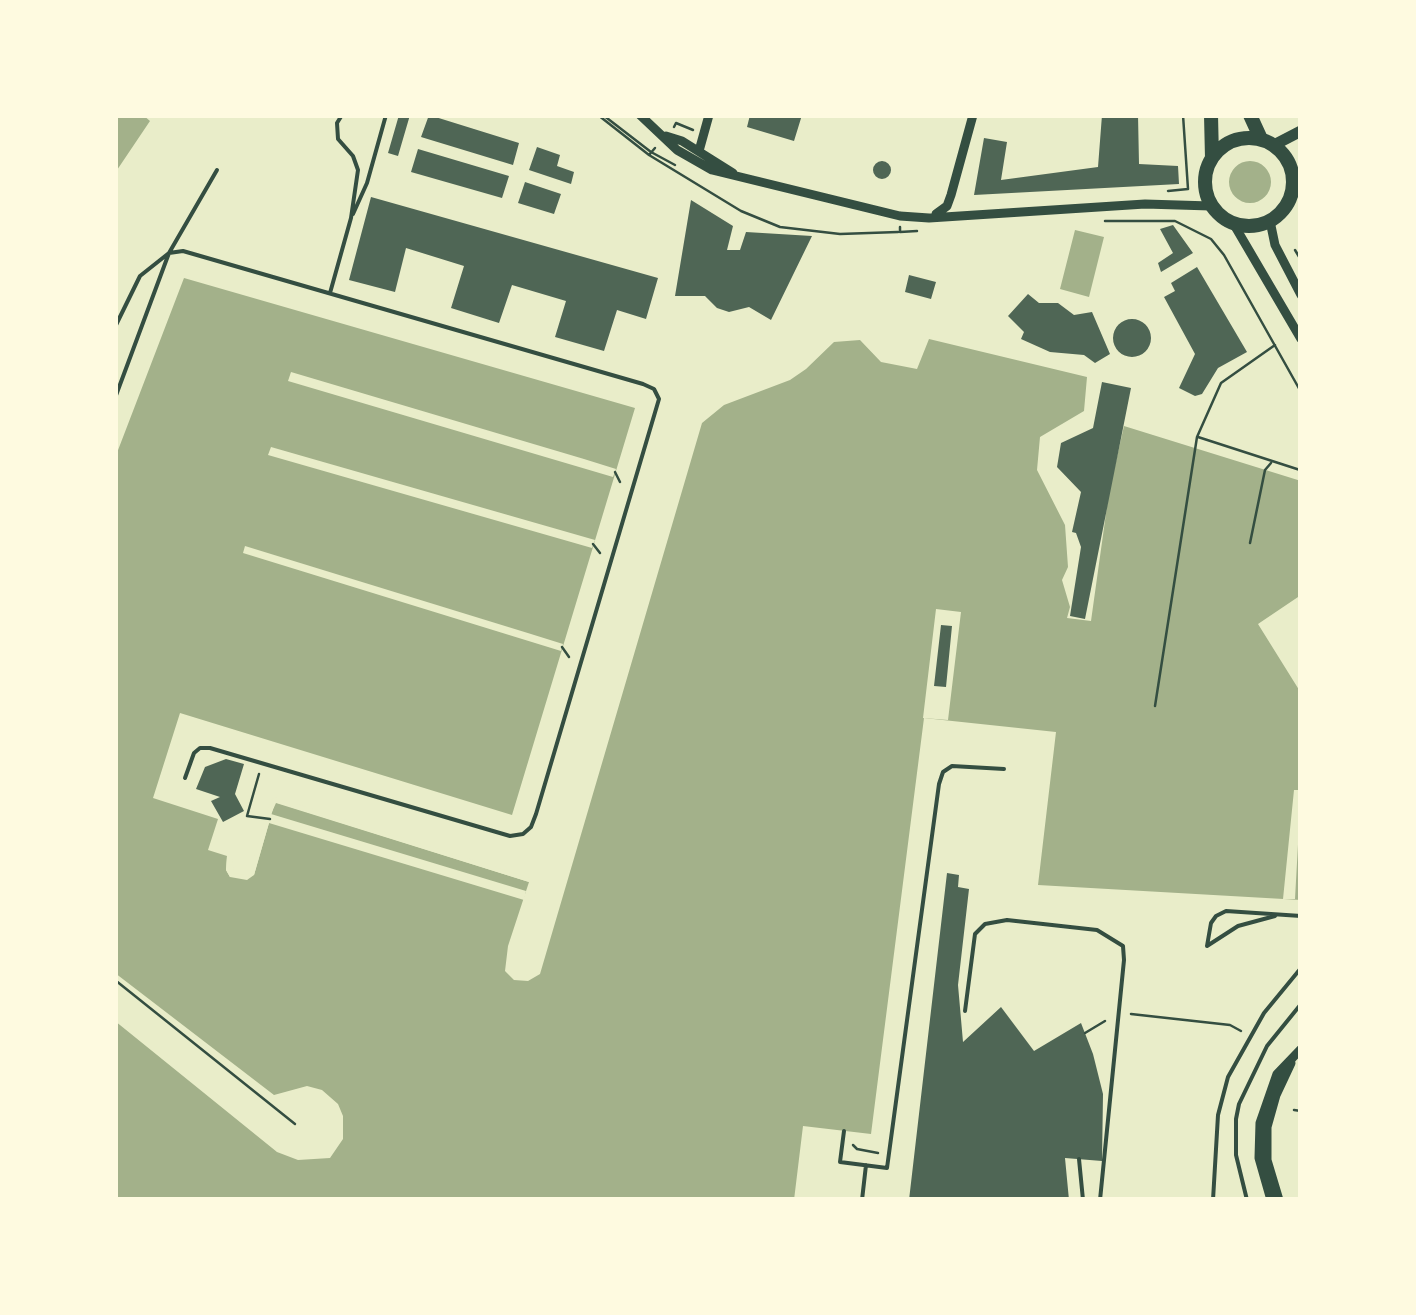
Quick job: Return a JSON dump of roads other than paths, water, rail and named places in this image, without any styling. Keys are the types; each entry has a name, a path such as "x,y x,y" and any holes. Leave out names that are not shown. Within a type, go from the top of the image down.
{"main road":[{"path":"1211,115 1212,158 1204,182 1211,206 1233,224 1245,226 1270,221 1296,191 1282,152 1268,142 1250,115"},
{"path":"1212,158 1234,140 1268,142 1301,131"}],"street":[{"path":"640,115 677,150 718,172 900,216 930,218 1145,204 1211,206"},
{"path":"699,150 709,115"},
{"path":"930,218 947,206 972,115"},
{"path":"666,136 699,150 733,174"},
{"path":"1270,221 1275,245 1301,295"},
{"path":"1233,224 1301,339"},
{"path":"1271,1200 1259,1158 1260,1123 1277,1074 1298,1053"},
{"path":"1279,1200 1266,1160 1267,1126 1276,1095 1298,1053"}],"lane":[{"path":"329,295 351,218 358,170 353,156 338,139 337,123 342,115"},
{"path":"351,218 362,200 386,115"},
{"path":"115,398 168,252 217,170"},
{"path":"115,327 140,276 168,252 183,252 643,384 654,388 659,398 536,814 523,834 510,836 226,751 200,748 191,757 185,778"},
{"path":"844,1131 840,1162 887,1168 939,784 943,772 952,766 1004,769"},
{"path":"1279,914 1238,926 1208,946 1211,924 1216,916 1226,912 1279,914 1301,916"},
{"path":"965,1012 975,934 986,924 1007,920 1097,930 1123,946 1100,1200"},
{"path":"1213,1200 1221,1099 1228,1077 1249,1036 1301,968"},
{"path":"1248,1200 1236,1154 1239,1104 1267,1046 1301,1004"},
{"path":"1079,1159 1084,1200"},
{"path":"862,1200 866,1165"}]}
